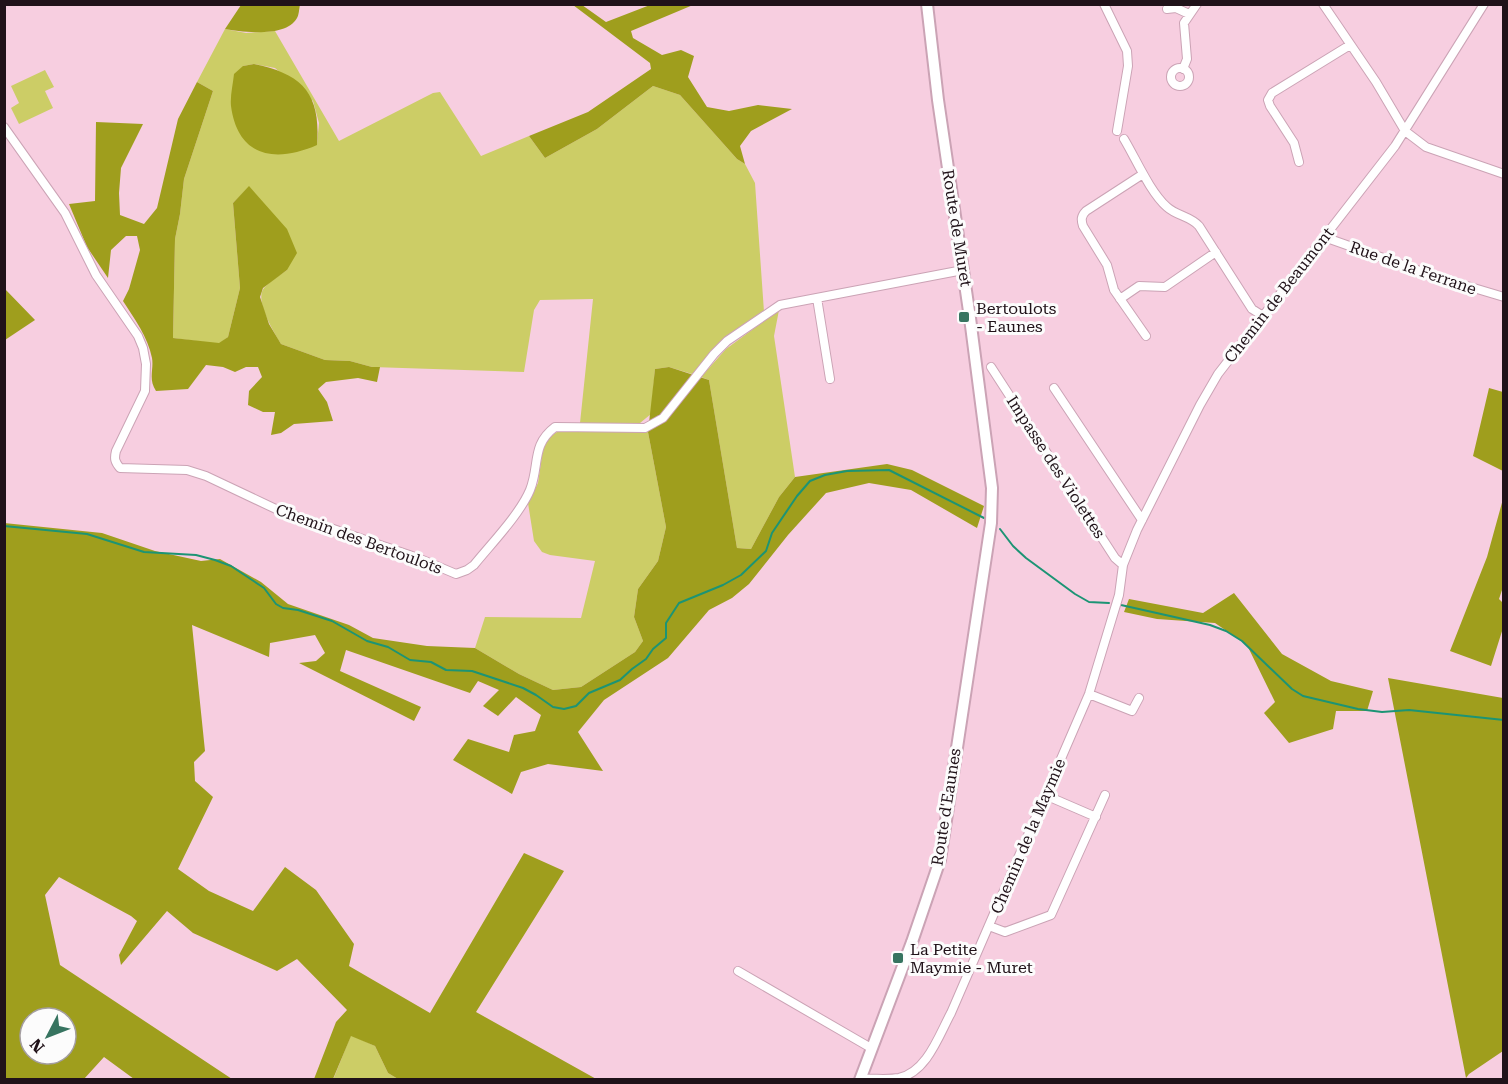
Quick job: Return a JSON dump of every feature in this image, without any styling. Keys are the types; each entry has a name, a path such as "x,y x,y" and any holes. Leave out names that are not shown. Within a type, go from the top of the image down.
{"main road":[{"name":"Route de Muret","path":"927,4 992,488 991,523"},
{"name":"Route d'Eaunes","path":"860,1079 915,934 940,860 991,523"}],"street":[{"path":"1104,4 1127,51 1128,66 1117,131"},
{"path":"1183,69 1187,58 1183,27 1197,4"},
{"path":"1323,4 1376,82 1405,131 1426,147 1503,174"},
{"name":"Chemin de Beaumont","path":"1116,607 1123,565 1142,520 1218,374 1405,131 1484,4"},
{"path":"1167,9 1176,8 1189,14"},
{"path":"1299,162 1294,143 1268,100 1272,93 1350,45"},
{"name":"Chemin des Bertoulots","path":"4,128 65,213 96,275 138,336 143,348 146,364 145,391 114,457 120,468 186,470 206,476 278,510 418,558 456,574 474,565 513,516 530,490 540,442 555,427 645,428 663,418 705,364 727,341 780,305 963,270"},
{"path":"1124,139 1143,174 1166,206 1196,222 1252,309 1263,316"},
{"path":"1143,174 1082,215 1083,226 1107,265 1111,283 1146,336"},
{"name":"Rue de la Ferrane","path":"1323,237 1503,297"},
{"path":"1120,299 1141,285 1165,287 1216,252"},
{"path":"817,298 831,379"},
{"name":"Impasse des Violettes","path":"991,367 1096,530 1115,558 1123,565"},
{"path":"1054,388 1142,520"},
{"name":"Chemin de la Maymie","path":"860,1079 898,1078 911,1073 925,1061 951,1013 1089,694 1116,607"},
{"path":"1089,694 1132,711 1139,698"},
{"path":"1045,795 1096,817"},
{"path":"989,927 1005,932 1047,918 1054,912 1105,795"},
{"path":"738,971 871,1048"}],"shaded area":[{"path":"241,5 300,5 297,18 284,29 263,32 225,29"},
{"path":"573,5 582,5 606,22 650,5 693,5 631,31 633,38 662,55 681,50 694,56 688,77 707,107 729,111 758,105 792,109 751,131 740,146 745,164 737,159 680,95 653,86 597,129 545,158 529,136 588,112 651,69 650,63"},
{"path":"225,29 246,33 275,31 339,141 433,93 440,92 481,156 529,136 545,158 597,129 653,86 680,95 737,159 745,164 755,183 764,312 736,330 692,374 669,367 655,369 651,414 640,423 580,423 593,299 540,300 534,310 524,372 372,367 350,361 325,360 281,344 266,316 261,300 266,285 287,270 259,199 249,187 233,203 240,288 228,337 219,344 173,338 175,239 184,179 213,91 197,82","holes":["254,64 275,68 313,101 319,123 317,144 243,66"]},
{"path":"254,64 285,74 305,89 316,112 317,145 302,151 274,154 261,152 250,146 242,137 235,123 231,106 234,74 243,66"},
{"path":"45,70 54,87 45,91 53,108 19,124 11,108 19,103 11,86"},
{"path":"197,82 213,91 184,179 175,239 173,338 219,343 228,337 240,288 233,203 249,186 287,229 297,253 287,270 263,288 260,297 269,324 281,344 325,360 350,361 380,367 377,382 358,378 326,382 318,389 327,402 333,421 294,424 281,433 271,435 275,412 263,412 248,405 249,391 262,377 258,367 246,367 235,372 223,367 206,365 188,389 156,391 152,382 152,358 147,343 123,301 129,289 140,250 137,236 126,236 111,250 108,278 87,247 69,204 95,201 96,122 143,124 121,168 119,193 120,215 144,224 157,208 178,119"},
{"path":"5,289 35,320 4,340"},
{"path":"779,310 774,336 795,477 779,497 751,549 737,548 709,380 701,377 726,349"},
{"path":"669,367 709,380 737,548 751,549 779,497 795,477 887,464 912,470 984,506 977,528 911,490 869,483 826,493 788,535 749,584 732,598 709,610 668,658 604,700 578,732 603,771 548,764 521,772 512,794 453,760 468,739 509,752 514,735 535,731 541,715 516,697 498,716 483,706 499,690 478,681 470,693 346,650 340,671 421,707 414,721 299,663 316,661 325,653 315,635 270,643 269,657 192,625 205,751 194,762 195,781 213,797 178,869 209,891 253,911 285,867 316,890 354,944 349,966 430,1013 524,853 564,871 476,1012 598,1080 398,1079 388,1073 375,1046 351,1036 333,1079 314,1079 336,1022 347,1010 297,959 277,971 193,933 167,911 121,965 119,955 137,921 59,877 45,895 60,965 232,1079 134,1079 104,1057 84,1079 5,1079 4,523 102,533 155,551 201,561 220,559 261,582 288,604 349,625 373,638 427,646 475,648 519,674 553,690 581,687 635,652 643,641 634,617 638,589 658,561 666,527 648,432 655,369"},
{"path":"1489,388 1503,392 1503,471 1473,456"},
{"path":"557,432 648,432 666,527 658,561 638,589 634,617 643,641 635,652 581,687 553,690 519,674 475,648 485,617 581,618 595,561 542,552 534,541 528,503 538,483 543,448 547,439"},
{"path":"1503,499 1504,584 1499,599 1503,603 1503,628 1491,666 1450,651 1487,557"},
{"path":"1234,593 1282,654 1331,681 1373,691 1367,711 1336,711 1333,729 1289,743 1264,713 1275,702 1247,645 1215,623 1157,619 1124,612 1129,599 1203,613"},
{"path":"1388,678 1503,698 1503,1051 1466,1078"},
{"path":"351,1035 375,1046 388,1073 398,1079 333,1080"}],"waterway":[{"path":"4,526 87,534 144,552 196,555 215,560 231,566 264,588 276,604 283,608 298,610 332,621 367,641 388,647 410,660 431,662 446,670 472,671 523,688 553,707 564,709 576,706 589,693 620,680 646,659 653,649 666,638 666,623 679,603 741,575 766,551 772,533 810,481 825,475 847,471 889,470 984,518"},
{"path":"1000,529 1026,558 1075,594 1089,602 1109,603"},
{"path":"1121,605 1210,625 1226,631 1242,641 1292,689 1303,696 1358,709 1382,712 1409,710 1504,720"}],"place":[{"name":"Bertoulots - Eaunes","path":"964,317"},
{"name":"La Petite Maymie - Muret","path":"898,958"}]}
